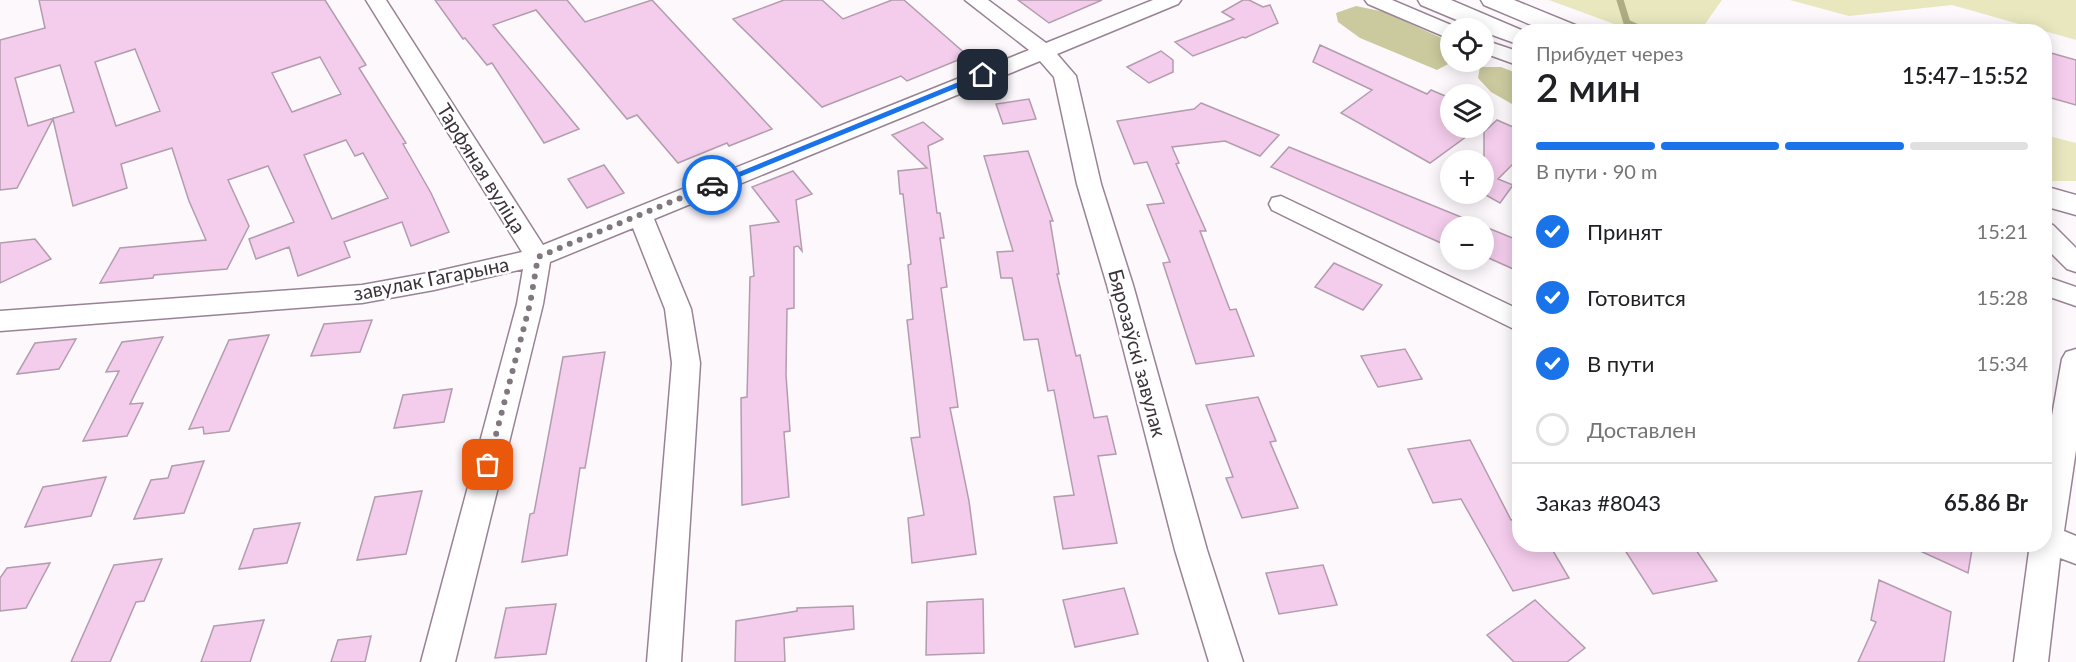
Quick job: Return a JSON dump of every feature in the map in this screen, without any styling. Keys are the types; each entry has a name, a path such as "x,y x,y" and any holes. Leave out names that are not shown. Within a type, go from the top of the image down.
{"main road":[{"path":"1430,0 1512,35"},
{"path":"1455,0 1513,24"},
{"path":"1493,0 1552,24"}],"street":[{"name":"Тарфяная вуліца","path":"376,0 538,257"},
{"name":"Бярозаўскі завулак","path":"975,0 1042,51 1065,76 1089,184 1120,285 1191,550 1226,662"},
{"name":"завулак Гагарына","path":"0,321 362,294 434,281 538,257 1172,0"},
{"path":"1375,0 1440,28"},
{"path":"1494,50 1512,57"},
{"path":"1281,204 1512,318"},
{"path":"640,214 678,309 686,363 664,662"},
{"path":"2057,216 2076,263"},
{"path":"438,662 530,304 538,257"},
{"path":"2052,288 2076,297"},
{"path":"2052,501 2076,359"},
{"path":"2052,540 2076,550"},
{"path":"2031,662 2044,552"}],"green space":[{"path":"1549,0 1722,0 1705,24 1614,24"},
{"path":"1790,0 2076,0 2076,40 2052,33 2052,24 2019,24 1952,5 1849,16"},
{"path":"1356,6 1385,12 1440,37 1440,68 1437,70 1360,38 1338,22 1336,13"},
{"path":"1494,67 1512,71 1512,104 1494,94 1494,84 1484,84 1478,78 1479,72 1494,72"},
{"path":"2052,137 2076,143 2076,181 2052,181"}],"building":[{"path":"39,0 325,0 366,65 359,68 406,143 403,144 431,193 449,232 411,246 402,222 344,242 350,257 298,276 289,247 256,259 249,239 294,222 268,166 228,180 249,226 227,269 154,275 153,278 100,283 120,248 206,240 189,201 172,148 121,164 127,188 73,206 53,119 17,188 0,190 0,40 45,28","holes":["135,49 160,111 116,126 95,62","320,57 341,94 292,112 272,73","60,65 74,112 28,126 15,78","346,140 355,156 363,153 388,198 332,219 304,155"]},
{"path":"435,0 567,0 585,22 652,0 772,129 729,146 727,143 678,163 637,115 627,119 536,10 493,25 579,129 544,143 492,63 487,65 465,38 463,39"},
{"path":"784,0 822,0 843,19 892,0 904,0 968,56 907,81 901,76 822,107 733,19"},
{"path":"1018,0 1102,0 1049,23"},
{"path":"1243,0 1249,0 1263,7 1270,5 1278,23 1245,38 1193,56 1175,42 1234,19 1222,12"},
{"path":"1320,45 1427,94 1431,90 1440,94 1440,138 1464,138 1448,150 1440,150 1440,156 1430,163 1341,113 1372,90 1313,62"},
{"path":"1161,51 1173,60 1173,72 1149,83 1127,67"},
{"path":"2052,53 2076,60 2076,105 2052,98"},
{"path":"1029,99 1036,119 1003,124 996,104"},
{"path":"1201,103 1279,135 1260,156 1225,141 1172,147 1179,163 1176,164 1206,231 1200,231 1230,310 1236,309 1254,356 1196,364 1163,263 1170,262 1147,205 1164,203 1147,162 1134,164 1117,121 1194,109"},
{"path":"1497,120 1512,127 1512,165 1498,179 1512,186 1500,203 1494,200 1494,150 1484,150 1484,138 1494,138 1494,123"},
{"path":"923,122 943,139 928,146 937,213 940,213 944,238 940,238 947,287 941,288 958,407 950,408 969,501 976,554 912,563 908,518 924,515 911,438 920,437 907,320 913,319 908,265 911,264 898,171 927,168 892,135"},
{"path":"1289,147 1458,216 1440,216 1440,243 1271,167"},
{"path":"1028,151 1053,221 1050,221 1059,274 1057,274 1076,356 1080,355 1094,418 1107,416 1116,454 1098,456 1117,543 1063,549 1054,497 1074,495 1054,390 1048,391 1038,339 1024,340 1012,278 1001,278 997,252 1013,251 984,156"},
{"path":"604,165 624,193 587,208 568,179"},
{"path":"793,171 812,194 796,200 802,251 798,246 794,247 794,308 787,309 786,375 790,431 784,432 789,497 742,505 741,398 747,397 750,277 754,276 750,226 779,222 752,187"},
{"path":"1494,230 1512,238 1512,268 1494,260"},
{"path":"35,239 51,259 0,283 0,243"},
{"path":"1334,263 1382,285 1363,310 1315,287"},
{"path":"372,320 360,352 311,356 324,324"},
{"path":"269,335 229,431 204,434 203,427 189,429 229,340"},
{"path":"163,337 130,404 143,403 127,436 83,441 119,371 106,372 122,342"},
{"path":"76,339 59,369 17,374 35,343"},
{"path":"1405,349 1422,379 1378,387 1361,356"},
{"path":"605,352 585,468 580,468 567,555 522,562 530,514 534,513 563,357"},
{"path":"452,389 444,422 394,428 403,395"},
{"path":"1258,397 1276,441 1270,442 1298,508 1242,518 1226,478 1233,477 1206,405"},
{"path":"1470,440 1512,520 1512,552 1554,552 1569,578 1513,591 1461,499 1433,503 1408,449"},
{"path":"204,461 184,513 134,519 151,480 168,478 172,466"},
{"path":"106,477 91,516 25,527 43,487"},
{"path":"422,491 406,554 357,560 375,497"},
{"path":"300,523 287,563 239,569 254,529"},
{"path":"1626,552 1697,552 1717,581 1653,594"},
{"path":"1922,552 1972,552 1968,573"},
{"path":"162,559 144,601 136,602 110,662 71,662 114,565"},
{"path":"50,563 26,608 0,611 0,578 7,568"},
{"path":"1323,565 1337,605 1279,614 1266,573"},
{"path":"1879,580 1951,612 1944,662 1858,662 1876,622 1871,620"},
{"path":"1124,588 1138,634 1075,647 1063,600"},
{"path":"983,599 984,653 926,655 927,602"},
{"path":"1535,600 1585,648 1567,662 1514,662 1487,635"},
{"path":"556,604 546,654 495,658 506,608"},
{"path":"853,606 854,629 784,638 785,662 735,662 736,621 797,611 797,608"},
{"path":"264,620 250,662 201,662 214,626"},
{"path":"371,636 365,662 331,662 338,640"}],"waterway":[{"path":"1620,0 1629,24"}],"way so far":[{"path":"488,465 530,304 538,257 712,185"}],"route":[{"path":"712,185 983,75"}]}
